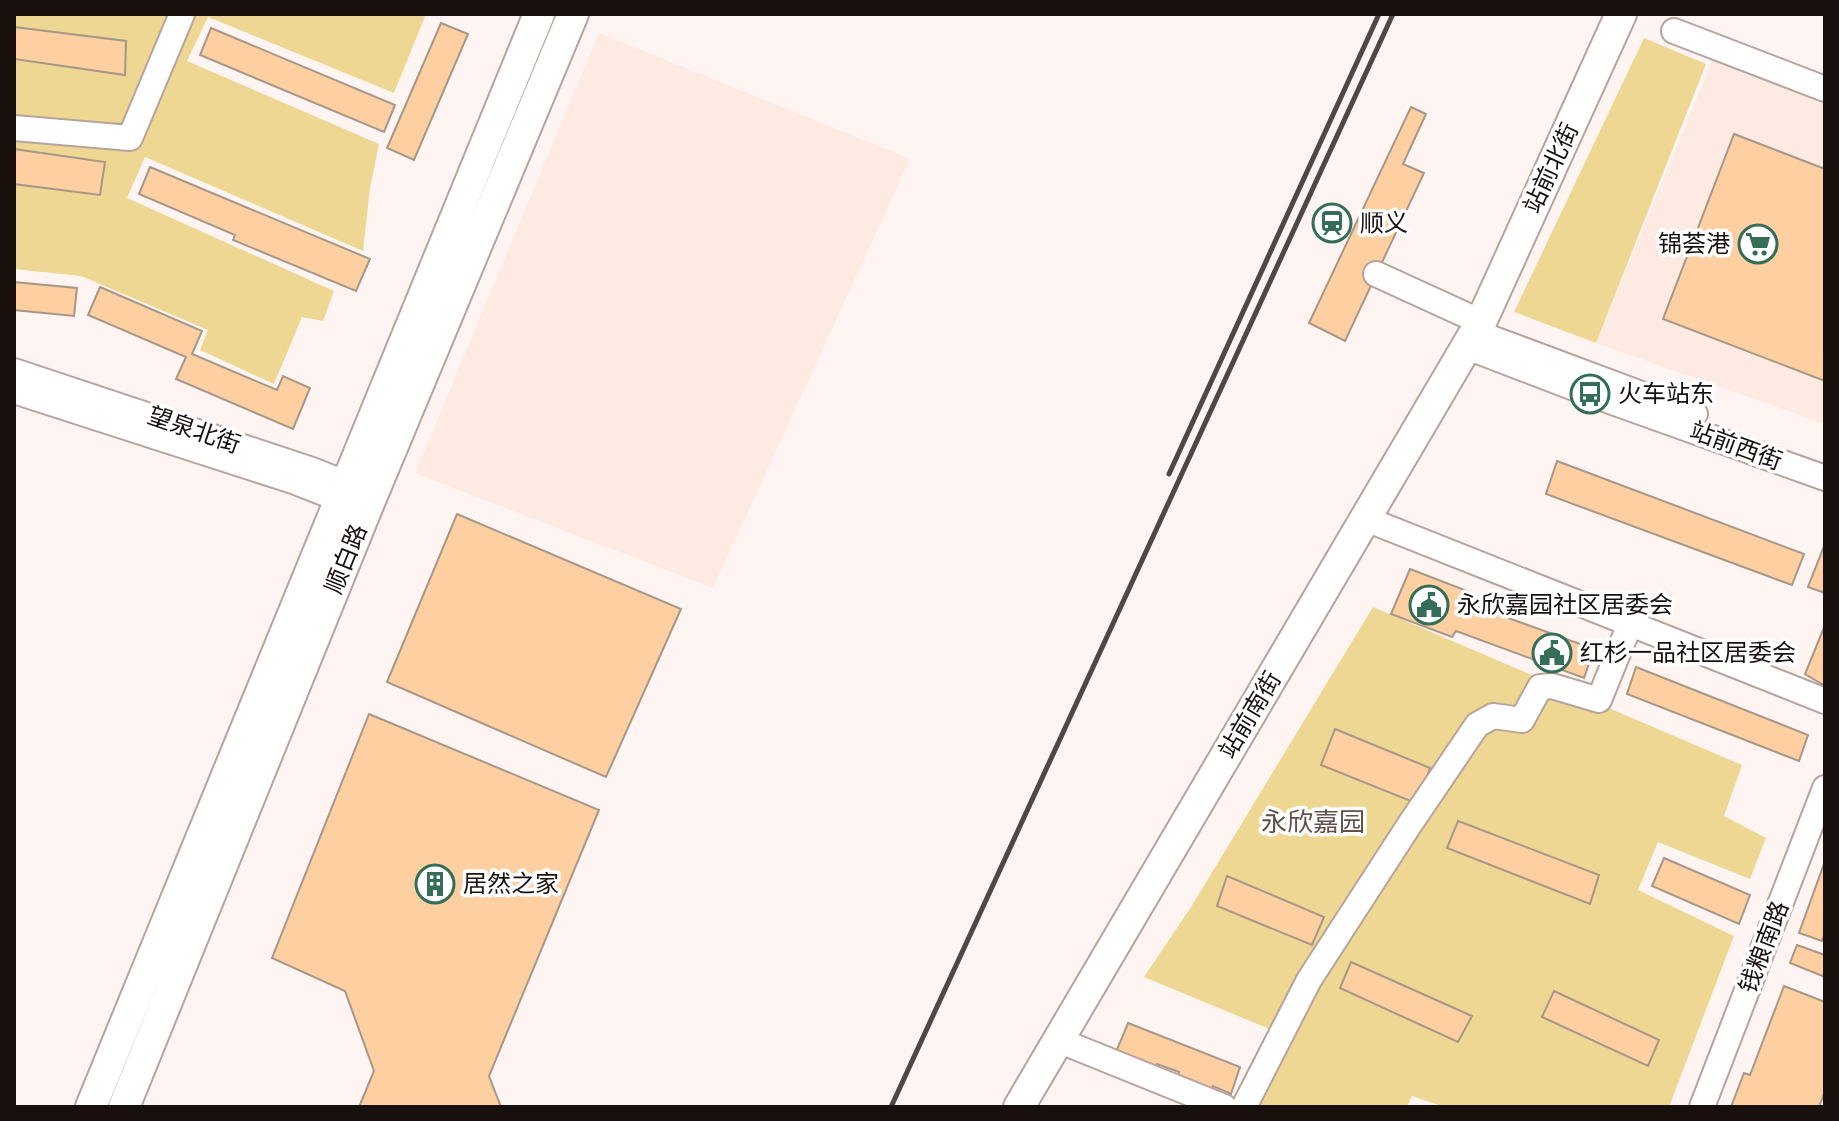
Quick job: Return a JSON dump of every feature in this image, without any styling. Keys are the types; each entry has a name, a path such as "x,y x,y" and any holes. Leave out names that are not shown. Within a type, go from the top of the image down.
{"main road":[{"name":"顺白路","path":"124,1107 539,14"},
{"name":"顺白路","path":"91,1107 356,497 573,14"},
{"name":"站前北街","path":"1475,334 1621,14"},
{"name":"站前南街","path":"1019,1107 1475,334"}],"street":[{"path":"14,128 130,138 182,14"},
{"path":"1674,31 1825,89"},
{"path":"1376,274 1475,334"},
{"name":"站前西街","path":"1475,334 1825,462"},
{"name":"站前西街","path":"1475,334 1590,394 1825,478"},
{"name":"望泉北街","path":"14,371 282,460 356,497"},
{"name":"望泉北街","path":"14,391 293,481 356,497"},
{"path":"1366,519 1825,701"},
{"path":"1244,1107 1309,980 1477,725 1493,716 1522,720 1540,687 1552,686 1599,700 1630,624"},
{"name":"钱粮南路","path":"1702,1107 1825,788"},
{"path":"1058,1040 1224,1107"}],"shaded area":[{"path":"14,14 426,14 394,93 208,17 187,61 379,144 363,251 145,157 127,198 334,291 323,321 302,317 274,384 200,350 208,330 81,276 14,269"},
{"path":"599,33 910,159 713,588 415,473"},
{"path":"1644,38 1706,64 1596,343 1514,312"},
{"name":"锦荟港","path":"1714,56 1825,99 1825,424 1596,343"},
{"path":"1373,607 1742,765 1724,816 1766,838 1750,879 1658,842 1638,890 1734,936 1669,1107 1444,1107 1412,1096 1407,1107 1232,1107 1275,1033 1144,977 1191,907"}],"building":[{"path":"441,23 468,34 414,160 387,148"},
{"path":"14,27 126,41 125,75 14,59"},
{"path":"211,28 395,105 384,132 200,55"},
{"path":"1411,107 1426,114 1403,164 1424,173 1345,341 1309,323"},
{"name":"锦荟港","path":"1734,134 1825,169 1825,381 1663,319"},
{"path":"14,149 105,162 100,195 14,184"},
{"path":"150,167 370,259 356,291 233,240 235,235 139,194"},
{"path":"14,282 77,288 74,316 14,310"},
{"path":"100,287 202,331 192,354 277,390 283,376 310,388 293,429 176,379 186,357 88,315"},
{"path":"1557,461 1804,554 1792,585 1546,494"},
{"path":"457,514 681,609 606,777 387,682"},
{"path":"1825,547 1825,593 1808,587"},
{"path":"1410,569 1470,592 1467,603 1594,649 1584,678 1456,631 1452,637 1391,614"},
{"path":"1825,625 1825,686 1805,674"},
{"path":"1636,667 1808,735 1799,761 1627,694"},
{"name":"居然之家","path":"369,714 599,810 489,1076 501,1107 359,1107 374,1071 345,991 272,958"},
{"path":"1335,729 1430,768 1418,804 1321,765"},
{"path":"1458,821 1599,875 1590,904 1447,848"},
{"path":"1664,858 1750,895 1739,924 1652,886"},
{"path":"1825,861 1825,934 1822,941 1799,933"},
{"path":"1227,876 1324,917 1312,945 1217,906"},
{"path":"1797,945 1825,955 1825,977 1790,963"},
{"path":"1351,962 1472,1016 1458,1042 1340,988"},
{"path":"1784,986 1825,1002 1825,1091 1819,1107 1731,1107 1744,1073 1750,1075"},
{"path":"1554,991 1659,1040 1648,1066 1542,1017"},
{"path":"1128,1023 1240,1067 1231,1094 1213,1086 1209,1097 1176,1083 1179,1072 1157,1064 1153,1074 1116,1052"}],"railway":[{"path":"1169,474 1379,14"},
{"path":"891,1107 1393,14"}],"place":[{"name":"顺义","path":"1332,223"},
{"name":"锦荟港","path":"1758,244"},
{"name":"火车站东","path":"1590,394"},
{"name":"永欣嘉园社区居委会","path":"1429,605"},
{"name":"红杉一品社区居委会","path":"1552,653"},
{"name":"居然之家","path":"435,884"}],"district":[{"name":"永欣嘉园","path":"1313,822"}]}
